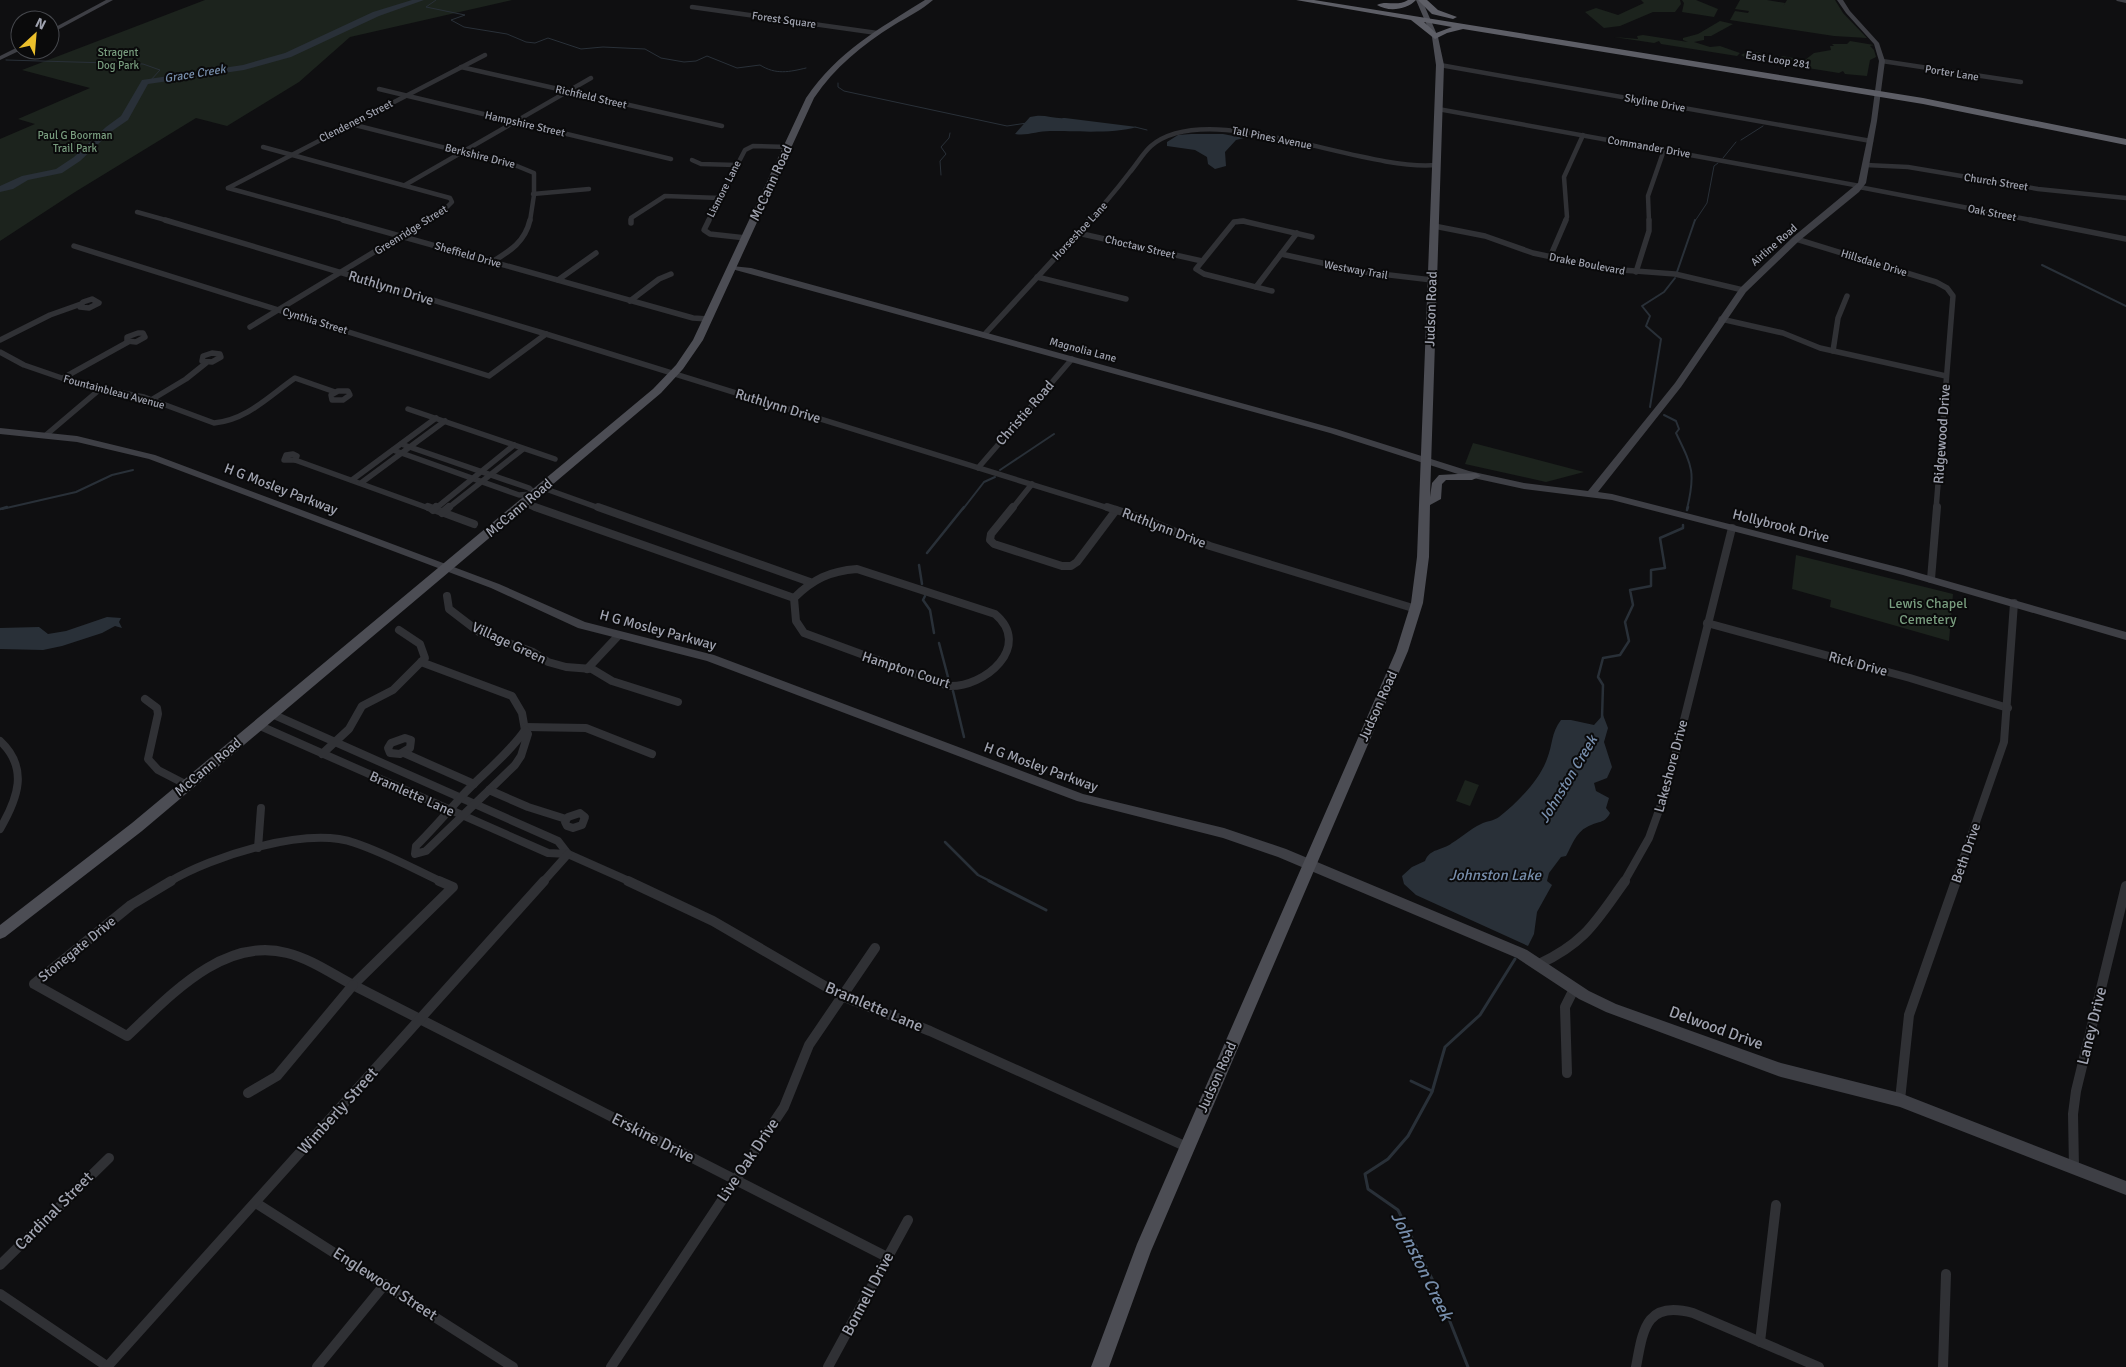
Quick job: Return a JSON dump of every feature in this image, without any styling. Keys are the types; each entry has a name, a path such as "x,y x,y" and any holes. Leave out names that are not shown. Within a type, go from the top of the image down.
{"highway":[{"path":"1300,0 1396,16 1428,17"},
{"path":"1340,0 1428,17"},
{"path":"1360,3 1398,6 1408,4 1412,0"},
{"path":"1421,0 1437,12 1469,24"},
{"path":"1396,16 1421,24 1436,37 1449,29 1469,24"},
{"name":"East Loop 281","path":"1428,17 1567,44 2012,112 2126,135"},
{"name":"East Loop 281","path":"1469,24 1608,43 1878,91 2126,142"},
{"path":"1567,44 1606,47 1608,43"},
{"path":"2058,127 2064,124 2126,135"}],"main road":[{"path":"60,27 110,0"},
{"name":"McCann Road","path":"0,933 187,785 644,404 674,374 695,345 810,98 823,78 842,58 877,33 930,0"},
{"name":"Judson Road","path":"1100,1367 1143,1250 1402,652 1416,609 1422,568 1440,66 1436,37 1421,0"},
{"path":"1840,0 1848,12 1877,44 1882,61 1871,141 1859,187"},
{"path":"2119,0 2126,1"},
{"name":"Airline Road","path":"1592,494 1678,385 1742,290 1796,239 1859,187"},
{"name":"Magnolia Lane","path":"732,268 748,270 1339,433 1426,462"},
{"name":"H G Mosley Parkway","path":"0,431 46,435 109,445 152,457 507,591 575,623 618,636 710,658 1064,792 1124,810 1224,833 1310,864"},
{"name":"Hollybrook Drive","path":"1426,462 1476,476 1533,487 1592,494 1732,528 1931,579 2126,636"},
{"path":"1424,503 1436,499 1437,482 1443,477 1456,476 1467,478 1476,476"},
{"name":"Delwood Drive","path":"1310,864 1522,954 1574,988 1611,1008 1793,1074 1866,1090 1900,1100 2126,1188"}],"street":[{"name":"Forest Square","path":"692,7 877,33"},
{"name":"Clendenen Street","path":"228,188 485,54"},
{"name":"Porter Lane","path":"1882,61 2021,82"},
{"name":"Skyline Drive","path":"1440,66 1871,141"},
{"name":"Richfield Street","path":"461,67 722,126"},
{"path":"405,185 591,78"},
{"name":"Hampshire Street","path":"380,89 671,159"},
{"name":"Commander Drive","path":"1438,109 1859,187"},
{"name":"Berkshire Drive","path":"351,124 529,170 536,177 527,236 492,262"},
{"name":"Tall Pines Avenue","path":"1177,132 1201,128 1228,129 1400,164 1436,165"},
{"name":"Horseshoe Lane","path":"984,335 1124,182 1151,146 1162,138 1177,132"},
{"path":"1550,257 1567,217 1564,177 1583,135"},
{"name":"Lismore Lane","path":"746,238 722,236 704,231 743,151 749,147 788,147"},
{"name":"Greenridge Street","path":"250,327 448,208 452,202 444,196 264,148"},
{"path":"1636,272 1649,231 1648,197 1664,150"},
{"path":"692,160 701,164 736,166"},
{"name":"Church Street","path":"1866,166 1908,167 2038,189 2126,198"},
{"name":"Oak Street","path":"1859,187 2126,239"},
{"name":"Sheffield Drive","path":"228,188 630,301 693,318 708,319"},
{"path":"534,194 589,189"},
{"path":"631,223 631,218 665,196 720,198"},
{"name":"Ruthlynn Drive","path":"137,212 546,334 1116,510 1210,546 1416,609"},
{"path":"1272,290 1198,272 1196,269 1234,222 1243,221 1312,236"},
{"name":"Drake Boulevard","path":"1434,226 1485,236 1520,250 1550,257 1613,270 1681,275 1742,290"},
{"name":"Choctaw Street","path":"1078,233 1202,261"},
{"path":"1256,286 1297,233"},
{"name":"Hillsdale Drive","path":"1796,239 1928,280 1949,290"},
{"name":"Cynthia Street","path":"74,246 489,376 546,334"},
{"path":"558,280 596,253"},
{"name":"Westway Trail","path":"1281,254 1364,272 1432,280"},
{"path":"630,301 659,279 671,274"},
{"path":"1037,277 1126,298"},
{"name":"Ridgewood Drive","path":"1931,579 1953,300 1949,290"},
{"path":"1832,351 1838,318 1847,296"},
{"path":"0,340 45,317 81,304"},
{"path":"1721,319 1783,333 1809,345 1832,351 1946,376"},
{"path":"63,378 128,342"},
{"name":"Fountainbleau Avenue","path":"0,352 24,365 63,378 100,390 134,395 152,400 211,422 221,423 237,418 262,403 295,378 335,392"},
{"name":"Christie Road","path":"978,468 1072,359"},
{"path":"152,400 186,379 206,363"},
{"path":"46,435 100,390"},
{"path":"408,409 555,459"},
{"path":"352,480 436,418"},
{"path":"361,483 445,421"},
{"path":"401,444 810,582"},
{"path":"433,510 514,446"},
{"path":"442,513 523,449"},
{"path":"393,450 519,495 539,491"},
{"path":"295,460 474,524"},
{"path":"501,488 510,481"},
{"path":"1032,484 991,534 990,540 994,544 1056,565 1071,566 1077,562 1116,510"},
{"path":"525,504 794,598"},
{"name":"Lakeshore Drive","path":"1539,964 1563,953 1587,934 1632,871 1644,850 1667,788 1732,528"},
{"name":"Hampton Court","path":"848,570 873,573 995,614 1008,627 1009,644 993,669 982,679 964,686 945,686 804,633 796,623 794,598 810,582 848,570"},
{"name":"Village Green","path":"447,596 449,609 479,632 533,652 548,662 566,667 587,669 612,681 678,702"},
{"name":"Beth Drive","path":"1900,1100 1904,1046 1909,1015 2003,748 2008,708 2014,603"},
{"name":"Rick Drive","path":"1707,622 1910,678 2008,708"},
{"path":"322,754 351,728 361,708 393,690 425,658 425,652 413,636 399,630"},
{"path":"587,669 618,636"},
{"path":"404,865 415,854 426,851 519,760 528,734 525,729 521,708 512,696 421,662"},
{"path":"145,699 157,708 158,714 147,752 148,762 155,768 187,785"},
{"name":"Bramlette Lane","path":"272,714 558,841 568,854"},
{"name":"Bramlette Lane","path":"258,725 548,854 568,854 691,910 842,996 930,1031 1187,1147"},
{"path":"525,729 586,728 652,754"},
{"path":"415,854 416,846 451,811 460,798 514,746 525,729"},
{"path":"0,741 14,756 19,778 14,804 0,829"},
{"path":"404,752 474,784"},
{"path":"489,790 528,807 566,819"},
{"path":"258,848 261,808"},
{"name":"Stonegate Drive","path":"353,985 452,888 354,842 329,838 301,837 204,864 156,888 131,905 34,984 127,1036 200,974 219,962 246,953 268,950 289,953 420,1020"},
{"name":"Wimberly Street","path":"108,1367 568,854"},
{"name":"Laney Drive","path":"2074,1168 2073,1114 2076,1091 2126,886"},
{"name":"Live Oak Drive","path":"611,1367 734,1179 784,1107 807,1048 875,948"},
{"path":"248,1093 268,1082 281,1071 353,985"},
{"path":"1567,1073 1564,1007 1574,988"},
{"name":"Erskine Drive","path":"420,1020 887,1257"},
{"name":"Cardinal Street","path":"0,1265 109,1158"},
{"name":"Englewood Street","path":"256,1203 513,1367"},
{"path":"1760,1342 1776,1205"},
{"name":"Bonnell Drive","path":"828,1367 908,1220"},
{"path":"1943,1367 1946,1274"},
{"path":"317,1367 385,1284"},
{"path":"0,1294 108,1367"},
{"path":"1636,1367 1644,1328 1655,1314 1668,1308 1682,1309 1819,1367"}],"green space":[{"name":"Paul G Boorman Trail Park","path":"205,0 512,0 350,37 299,82 227,126 196,118 75,192 0,241 0,139 35,124 18,119 90,88 22,70 48,60 60,60 60,55"},
{"path":"1641,0 1680,0 1681,4 1675,12 1653,12 1620,26 1604,28 1585,12 1596,8 1618,15 1644,3"},
{"path":"1682,0 1696,0 1718,9 1714,17 1682,12 1684,3"},
{"path":"1740,0 1767,0 1785,3 1782,8 1787,0 1835,0 1843,13 1867,38 1834,36 1730,20 1735,11 1748,13 1749,11 1735,9"},
{"path":"1720,21 1733,24 1711,36 1704,36 1704,40 1694,42 1710,47 1720,46 1740,53 1737,56 1661,44 1659,41 1654,43 1614,37 1638,39 1637,36 1643,35 1688,42 1683,40 1683,38 1698,34"},
{"path":"1850,41 1874,45 1870,46 1874,50 1876,57 1870,60 1867,76 1746,58 1741,55 1755,52 1779,59 1782,56 1805,60 1814,53 1831,50 1830,46 1834,46 1832,44 1847,44"},
{"path":"1473,443 1584,472 1546,482 1465,464"},
{"name":"Lewis Chapel Cemetery","path":"1796,555 1953,594 1949,641 1830,607 1831,600 1792,589"},
{"path":"1465,780 1479,785 1470,806 1456,801"}],"water":[{"path":"1036,116 1137,127 1106,131 1050,131 1015,134 1030,117"},
{"path":"1223,134 1244,138 1236,140 1225,152 1226,166 1215,169 1208,164 1207,157 1195,150 1167,146 1167,142 1178,135"},
{"path":"107,617 121,618 119,622 122,628 115,626 102,633 43,650 0,649 0,628 39,627 48,634 66,631"},
{"name":"Johnston Lake","path":"1603,715 1608,728 1604,742 1612,767 1607,778 1594,783 1596,791 1609,798 1606,808 1610,813 1603,821 1583,829 1574,840 1566,856 1561,857 1549,873 1547,881 1552,885 1537,912 1534,934 1528,946 1416,895 1404,884 1402,876 1412,867 1425,861 1430,854 1448,846 1477,826 1497,818 1520,798 1539,775 1549,754 1555,729 1561,720 1594,725"}],"waterway":[{"name":"Grace Creek","path":"0,189 10,187 25,178 59,171 77,159 109,129 125,118 145,82 244,67 288,55 376,14 420,0"},
{"path":"436,0 426,7 465,15 451,20 464,27 507,34 526,42 535,43 548,38 581,49 603,47 645,49 661,58 684,62 696,61 707,56 737,68 760,65 783,72 806,68"},
{"path":"6,60 143,64 160,70 150,81"},
{"path":"838,83 838,87 844,91 1007,126 1027,123"},
{"name":"Johnston Creek","path":"1741,140 1763,126"},
{"path":"1135,127 1147,130"},
{"path":"941,175 940,161 946,154 941,147 949,138 950,133"},
{"name":"Johnston Creek","path":"1723,158 1736,142"},
{"name":"Johnston Creek","path":"1695,221 1707,203 1714,166 1718,163"},
{"name":"Johnston Creek","path":"1677,272 1695,220"},
{"path":"2042,265 2126,306"},
{"name":"Johnston Creek","path":"1650,407 1661,339 1646,326 1650,316 1642,306 1664,292 1675,278"},
{"name":"Johnston Creek","path":"1664,415 1676,421 1679,429 1676,433 1691,470 1692,477 1687,509"},
{"path":"1000,470 1054,434"},
{"path":"2,509 76,492 112,475 133,470"},
{"path":"963,509 984,482 995,477"},
{"path":"0,509 7,507"},
{"path":"927,553 964,507"},
{"name":"Johnston Creek","path":"1602,718 1603,685 1598,677 1603,658 1620,655 1629,641 1625,622 1633,605 1630,590 1651,586 1651,570 1665,568 1660,538 1683,528 1683,525"},
{"path":"919,565 922,584"},
{"path":"925,596 923,600 930,610 934,633"},
{"path":"939,643 949,681"},
{"path":"953,691 964,737"},
{"path":"945,842 978,875 992,882"},
{"path":"989,881 1046,910"},
{"name":"Johnston Creek","path":"1468,1367 1437,1289 1398,1210 1368,1189 1365,1174 1388,1159 1408,1136 1432,1092 1445,1047 1480,1015 1515,959"},
{"path":"1411,1081 1432,1091"}],"park label":[{"name":"Stragent Dog Park","path":"118,58"}]}
